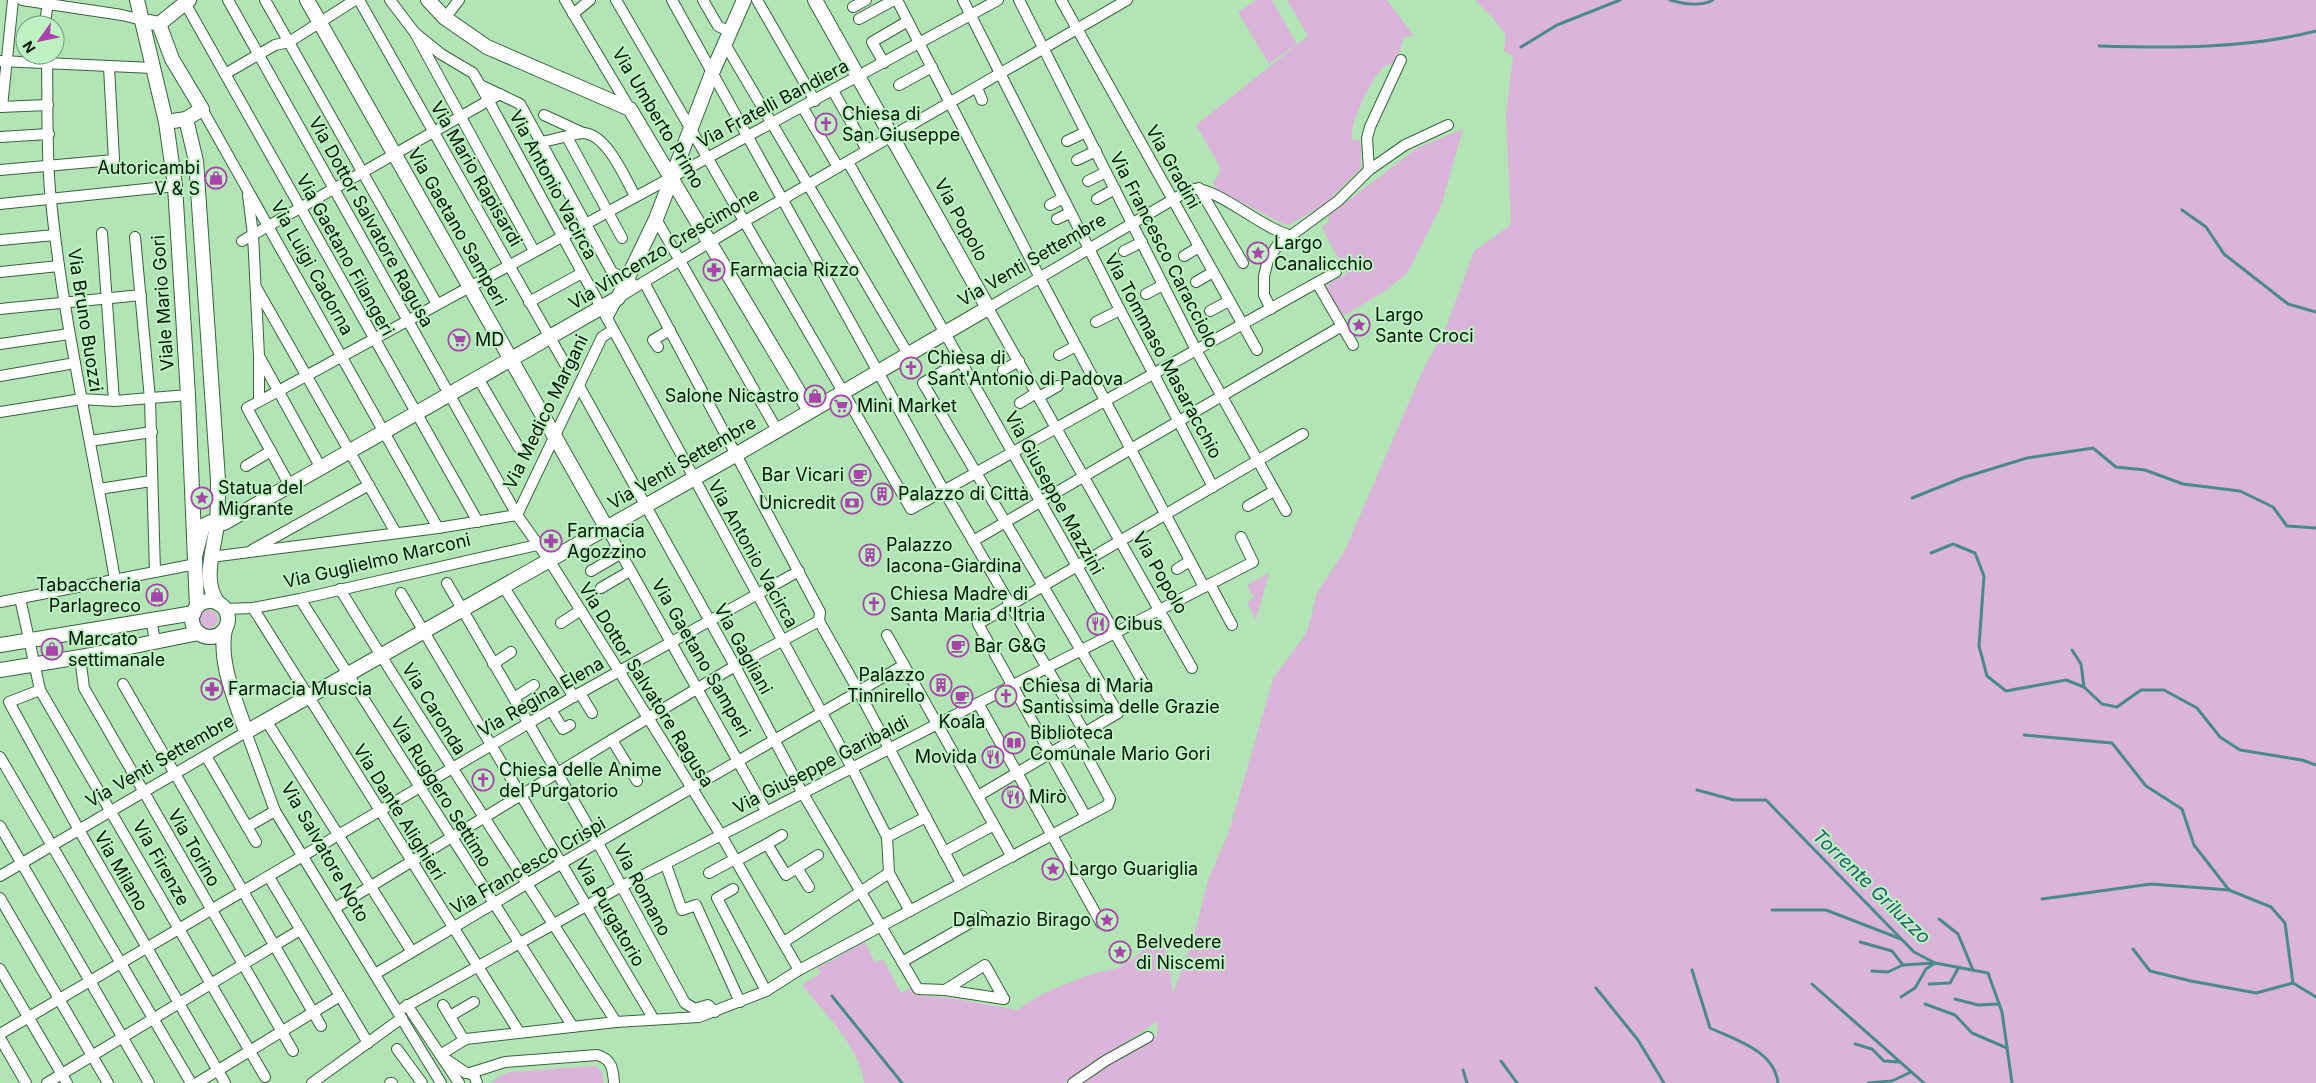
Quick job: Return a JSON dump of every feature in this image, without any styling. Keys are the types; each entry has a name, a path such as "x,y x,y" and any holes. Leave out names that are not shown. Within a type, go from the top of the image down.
{"street":[{"path":"13,0 3,61 1,107 48,105"},
{"path":"22,0 48,2 122,15 159,24 187,2"},
{"name":"Viale Mario Gori","path":"137,0 166,122 175,186 188,395 196,560 196,610"},
{"name":"Via Dottor Salvatore Ragusa","path":"228,0 517,515 549,560 619,671 721,836 799,970"},
{"path":"265,0 437,304"},
{"name":"Via Gaetano Samperi","path":"307,0 766,811"},
{"path":"225,74 275,45 289,42 355,0"},
{"name":"Via Mario Rapisardi","path":"359,0 565,364"},
{"path":"390,0 415,32 534,251"},
{"path":"428,0 445,18 487,47 630,109"},
{"path":"445,18 459,0"},
{"name":"Via Umberto Primo","path":"565,0 810,411"},
{"path":"573,14 590,0"},
{"path":"616,0 691,131 912,505 944,491 1336,272"},
{"path":"440,1055 464,1040 519,1032 653,1018 698,1017 715,1012 766,991 799,970 1086,818 1108,805 1110,799 1047,668 972,541 672,0"},
{"path":"703,0 718,26 728,38 772,124 908,354"},
{"path":"636,283 656,219 672,177 712,73 744,0"},
{"path":"757,0 815,101"},
{"name":"Via Popolo","path":"815,0 1192,668"},
{"path":"853,7 866,0"},
{"path":"859,19 896,0 1190,561 1232,625"},
{"name":"Via Tommaso Masaracchio","path":"963,0 1088,248 1213,487"},
{"name":"Via Fratelli Bandiera","path":"271,452 247,408 607,211 803,108 998,0"},
{"name":"Via Francesco Caracciolo","path":"1019,0 1196,350 1286,511"},
{"name":"Via Gradini","path":"1061,0 1257,350"},
{"name":"Via Vincenzo Crescimone","path":"196,560 203,526 207,523 224,523 512,360 549,337 604,313 636,283 680,261 892,135 977,88 1127,0"},
{"path":"46,15 48,2"},
{"name":"Via Gaetano Filangeri","path":"187,2 225,74 478,522"},
{"path":"884,63 872,42 908,21"},
{"name":"Via Luigi Cadorna","path":"159,24 172,59 438,528"},
{"path":"415,32 441,54 473,73 480,85 520,104 612,272 636,283 670,330 820,612 818,621 859,692 961,883"},
{"path":"1369,170 1367,138 1401,60"},
{"path":"65,63 153,68"},
{"name":"Via Bruno Buozzi","path":"43,65 48,105 50,198 59,266 69,334 115,580"},
{"path":"0,170 114,160 109,67"},
{"path":"899,85 932,67"},
{"name":"Via Antonio Vacirca","path":"480,85 852,768 887,837 889,873 910,911"},
{"path":"977,88 982,100"},
{"path":"833,91 867,150"},
{"path":"242,241 500,94"},
{"path":"803,108 838,168"},
{"path":"166,122 186,119 202,109"},
{"path":"544,115 599,140 606,146 635,196"},
{"path":"186,119 196,171 218,480 217,523 211,557 211,589 213,597 222,607 228,619 223,638 228,676"},
{"path":"1271,309 1264,295 1264,276 1268,260 1277,246 1289,235 1338,201 1369,170 1405,146 1448,125"},
{"path":"1067,141 1086,132"},
{"path":"541,142 567,138 583,133"},
{"path":"0,137 49,134"},
{"path":"567,138 622,238"},
{"path":"1078,160 1096,151"},
{"name":"Via Giuseppe Mazzini","path":"848,162 1146,688"},
{"path":"1088,181 1106,172"},
{"path":"0,204 175,186"},
{"path":"1199,188 1212,193 1276,232 1289,235"},
{"path":"1199,188 1243,264"},
{"name":"Via Venti Settembre","path":"0,876 246,732 268,722 503,586 694,479 1172,199 1191,189 1199,188"},
{"path":"247,189 253,235 256,286 259,401"},
{"path":"1097,199 1115,189"},
{"path":"1050,205 1063,198"},
{"path":"1057,219 1070,212"},
{"path":"656,219 777,430"},
{"path":"102,233 114,401"},
{"path":"0,240 55,235"},
{"path":"135,237 150,398 155,572"},
{"path":"1124,251 1142,242"},
{"path":"1184,256 1199,248"},
{"path":"1257,255 1268,260"},
{"path":"0,272 59,266"},
{"path":"1196,282 1213,272"},
{"path":"529,302 582,273"},
{"path":"1317,283 1352,345"},
{"path":"256,286 396,533"},
{"path":"1146,294 1163,286"},
{"path":"0,309 141,295"},
{"path":"1210,312 1229,301"},
{"path":"1096,322 1120,310"},
{"path":"972,541 1339,325"},
{"name":"Via Medico Margani","path":"517,515 602,337 613,330"},
{"path":"658,347 653,340 670,330"},
{"path":"0,344 69,334"},
{"path":"1059,355 1076,346"},
{"path":"259,356 321,468"},
{"path":"961,361 923,382 1118,713 978,796"},
{"path":"1003,370 1019,361"},
{"path":"0,376 75,363"},
{"path":"478,378 519,448"},
{"name":"Via Gagliani","path":"578,386 708,621 735,666 802,792 880,927 918,989 945,990"},
{"path":"1020,402 1058,386"},
{"path":"0,412 82,399 114,401 188,395"},
{"path":"90,440 152,432"},
{"path":"1086,818 1012,684 982,624 1010,604 1121,542 1303,434"},
{"path":"246,466 271,452 290,486"},
{"path":"99,489 152,481"},
{"path":"246,553 369,485"},
{"path":"1248,506 1274,491"},
{"path":"211,557 438,528 517,515"},
{"name":"Via Giuseppe Garibaldi","path":"312,1083 368,1043 408,1005 553,923 802,792 890,749 1159,608 1253,562 1240,537"},
{"name":"Via Guglielmo Marconi","path":"222,607 253,608 300,599 537,545"},
{"path":"591,571 620,554"},
{"path":"0,602 155,572 196,560"},
{"path":"1177,569 1190,561"},
{"path":"600,588 630,571"},
{"name":"Via Regina Elena","path":"0,1034 528,723 670,642 799,572"},
{"name":"Via Romano","path":"447,583 598,843 688,1006 695,1009 708,1005 715,1012"},
{"path":"503,586 577,695 592,712"},
{"name":"Via Caronda","path":"340,589 452,768 616,1022"},
{"name":"Via Purgatorio","path":"401,593 653,1018"},
{"name":"Via Firenze","path":"20,598 40,690 265,1077"},
{"name":"Via Ruggero Settimo","path":"300,599 573,1027"},
{"path":"0,645 196,610 208,602 222,607"},
{"name":"Via Dante Alighieri","path":"253,608 519,1032"},
{"path":"196,610 193,626 216,652 228,676"},
{"path":"560,623 581,610"},
{"path":"152,618 155,642"},
{"path":"335,908 735,666 818,621"},
{"path":"0,670 155,642 201,635 216,636 225,629"},
{"path":"887,635 1012,857"},
{"path":"493,664 511,652"},
{"name":"Via Torino","path":"80,657 84,688 292,1051"},
{"name":"Via Francesco Crispi","path":"375,974 562,863 738,762 774,739 823,713 904,665"},
{"name":"Via Salvatore Noto","path":"228,676 275,811 441,1083"},
{"path":"124,684 321,1026"},
{"path":"514,698 534,685"},
{"name":"Via Milano","path":"40,690 9,702 79,830 225,1083"},
{"path":"978,703 1101,923"},
{"path":"551,710 562,729 570,725"},
{"path":"268,722 412,952"},
{"path":"612,740 638,781"},
{"path":"206,756 256,842"},
{"path":"0,757 192,1083"},
{"path":"583,758 590,768"},
{"path":"247,827 275,811"},
{"path":"887,837 926,817"},
{"path":"944,852 994,825"},
{"path":"0,826 149,1083"},
{"path":"709,873 782,835"},
{"path":"767,844 786,875 818,855"},
{"path":"666,865 682,910 696,905 740,1002"},
{"path":"797,868 809,888"},
{"path":"784,942 889,873"},
{"path":"269,877 368,1043"},
{"path":"733,888 717,898 766,991"},
{"path":"0,898 108,1083"},
{"path":"902,962 982,916"},
{"path":"47,1083 64,1079 92,1056 300,930"},
{"path":"985,965 1004,999 984,996 945,990 985,965"},
{"path":"0,969 64,1079"},
{"path":"196,1083 340,996"},
{"path":"450,1016 474,1002"},
{"path":"408,1005 458,1082"},
{"path":"443,1006 464,1040"},
{"path":"1073,1083 1104,1061 1148,1037"},
{"path":"0,1038 26,1083"},
{"path":"397,1049 422,1083"},
{"path":"440,1055 475,1076 477,1083 496,1065"},
{"path":"458,1082 460,1076 505,1062 597,1055 609,1061 613,1068 614,1083"}],"shaded area":[{"path":"1257,0 1272,0 1297,44 1269,64 1238,12"},
{"path":"1287,0 1387,0 1414,36 1404,37 1396,60 1384,67 1376,76 1357,114 1352,140 1359,140 1361,144 1361,168 1325,204 1289,225 1281,223 1216,189 1213,183 1220,172 1219,165 1196,125 1308,36"},
{"path":"1475,0 2316,0 2316,1083 1080,1083 1106,1064 1157,1035 1158,1021 1064,1083 864,1083 856,1056 840,1031 802,985 821,973 818,968 865,942 875,963 883,959 901,993 910,988 915,995 951,998 1017,1010 1042,994 1088,975 1118,968 1132,960 1160,934 1169,962 1173,994 1195,932 1208,880 1228,834 1273,679 1307,632 1317,593 1345,550 1423,370 1445,330 1474,251 1511,225 1506,114 1513,56 1504,51 1506,35"},
{"path":"1463,129 1441,206 1408,272 1388,289 1342,317 1325,286 1346,274 1322,227 1329,221 1328,216 1417,148"},
{"path":"1269,573 1256,620 1247,602 1254,598 1247,585"},
{"path":"209,610 215,613 218,619 215,625 209,628 203,625 200,619 203,613"},
{"path":"596,1066 602,1072 604,1083 491,1083 499,1076 510,1072"}],"waterway":[{"path":"1521,47 1557,25 1620,0"},
{"path":"1670,0 1687,4 1703,4 1713,0"},
{"path":"2099,46 2208,46 2262,41 2316,31"},
{"path":"2182,210 2206,227 2224,254 2288,304 2316,312"},
{"path":"1912,498 1962,478 2027,458 2093,448 2116,467 2145,470 2183,484 2240,491 2273,507 2287,526 2316,528"},
{"path":"1931,553 1953,544 1975,553 1984,576 1979,646 1987,676 2006,691 2066,680 2084,687 2102,704 2117,707 2141,690 2164,690 2197,708 2220,737 2240,750 2302,760 2316,765"},
{"path":"2072,650 2081,664 2084,687"},
{"path":"2024,735 2112,743 2146,786 2182,809 2194,845 2229,890"},
{"name":"Torrente Griluzzo","path":"1697,790 1734,800 1766,800 1914,952 1935,963 1988,973 2002,1012 2012,1083"},
{"path":"2042,899 2151,884 2229,890 2271,907 2285,923 2293,983 2316,997"},
{"path":"1772,910 1826,910 1901,939"},
{"path":"1939,919 1958,934 1973,970"},
{"path":"1860,942 1892,951 1903,965 1934,963"},
{"path":"2133,949 2150,971 2191,981 2256,993 2293,983"},
{"path":"1901,997 1915,988 1926,969 1935,963"},
{"path":"1872,971 1888,972 1903,965"},
{"path":"1929,984 1950,983 1959,967"},
{"path":"1692,970 1710,1028 1741,1042 1761,1054 1775,1072 1778,1083"},
{"path":"1812,984 1924,1083"},
{"path":"1596,988 1638,1040 1664,1083"},
{"path":"832,996 902,1083"},
{"path":"1955,999 1978,1005 1999,1004"},
{"path":"1925,1004 1955,1015 1972,1033 2007,1048"},
{"path":"1855,1044 1872,1049 1884,1061 1899,1062"},
{"path":"1501,1061 1517,1083"},
{"path":"1463,1070 1467,1083"},
{"path":"1868,1083 1892,1081 1911,1072"}],"place":[{"name":"Chiesa di San Giuseppe","path":"826,124"},
{"name":"Autoricambi V & S","path":"216,178"},
{"name":"Largo Canalicchio","path":"1258,253"},
{"name":"Farmacia Rizzo","path":"714,270"},
{"name":"Largo Sante Croci","path":"1359,325"},
{"name":"MD","path":"459,340"},
{"name":"Chiesa di Sant'Antonio di Padova","path":"911,368"},
{"name":"Salone Nicastro","path":"815,396"},
{"name":"Mini Market","path":"841,406"},
{"name":"Bar Vicari","path":"860,475"},
{"name":"Palazzo di Città","path":"882,494"},
{"name":"Statua del Migrante","path":"202,498"},
{"name":"Unicredit","path":"852,503"},
{"name":"Farmacia Agozzino","path":"551,541"},
{"name":"Palazzo Iacona-Giardina","path":"870,555"},
{"name":"Tabaccheria Parlagreco","path":"157,595"},
{"name":"Chiesa Madre di Santa Maria d'Itria","path":"874,604"},
{"name":"Cibus","path":"1098,624"},
{"name":"Bar G&G","path":"958,646"},
{"name":"Marcato settimanale","path":"52,649"},
{"name":"Palazzo Tinnirello","path":"941,685"},
{"name":"Farmacia Muscia","path":"212,689"},
{"name":"Chiesa di Maria Santissima delle Grazie","path":"1006,696"},
{"name":"Koala","path":"962,697"},
{"name":"Biblioteca Comunale Mario Gori","path":"1014,743"},
{"name":"Movida","path":"993,757"},
{"name":"Chiesa delle Anime del Purgatorio","path":"483,780"},
{"name":"Mirò","path":"1013,797"},
{"name":"Largo Guariglia","path":"1053,869"},
{"name":"Dalmazio Birago","path":"1107,920"},
{"name":"Belvedere di Niscemi","path":"1120,952"}]}
